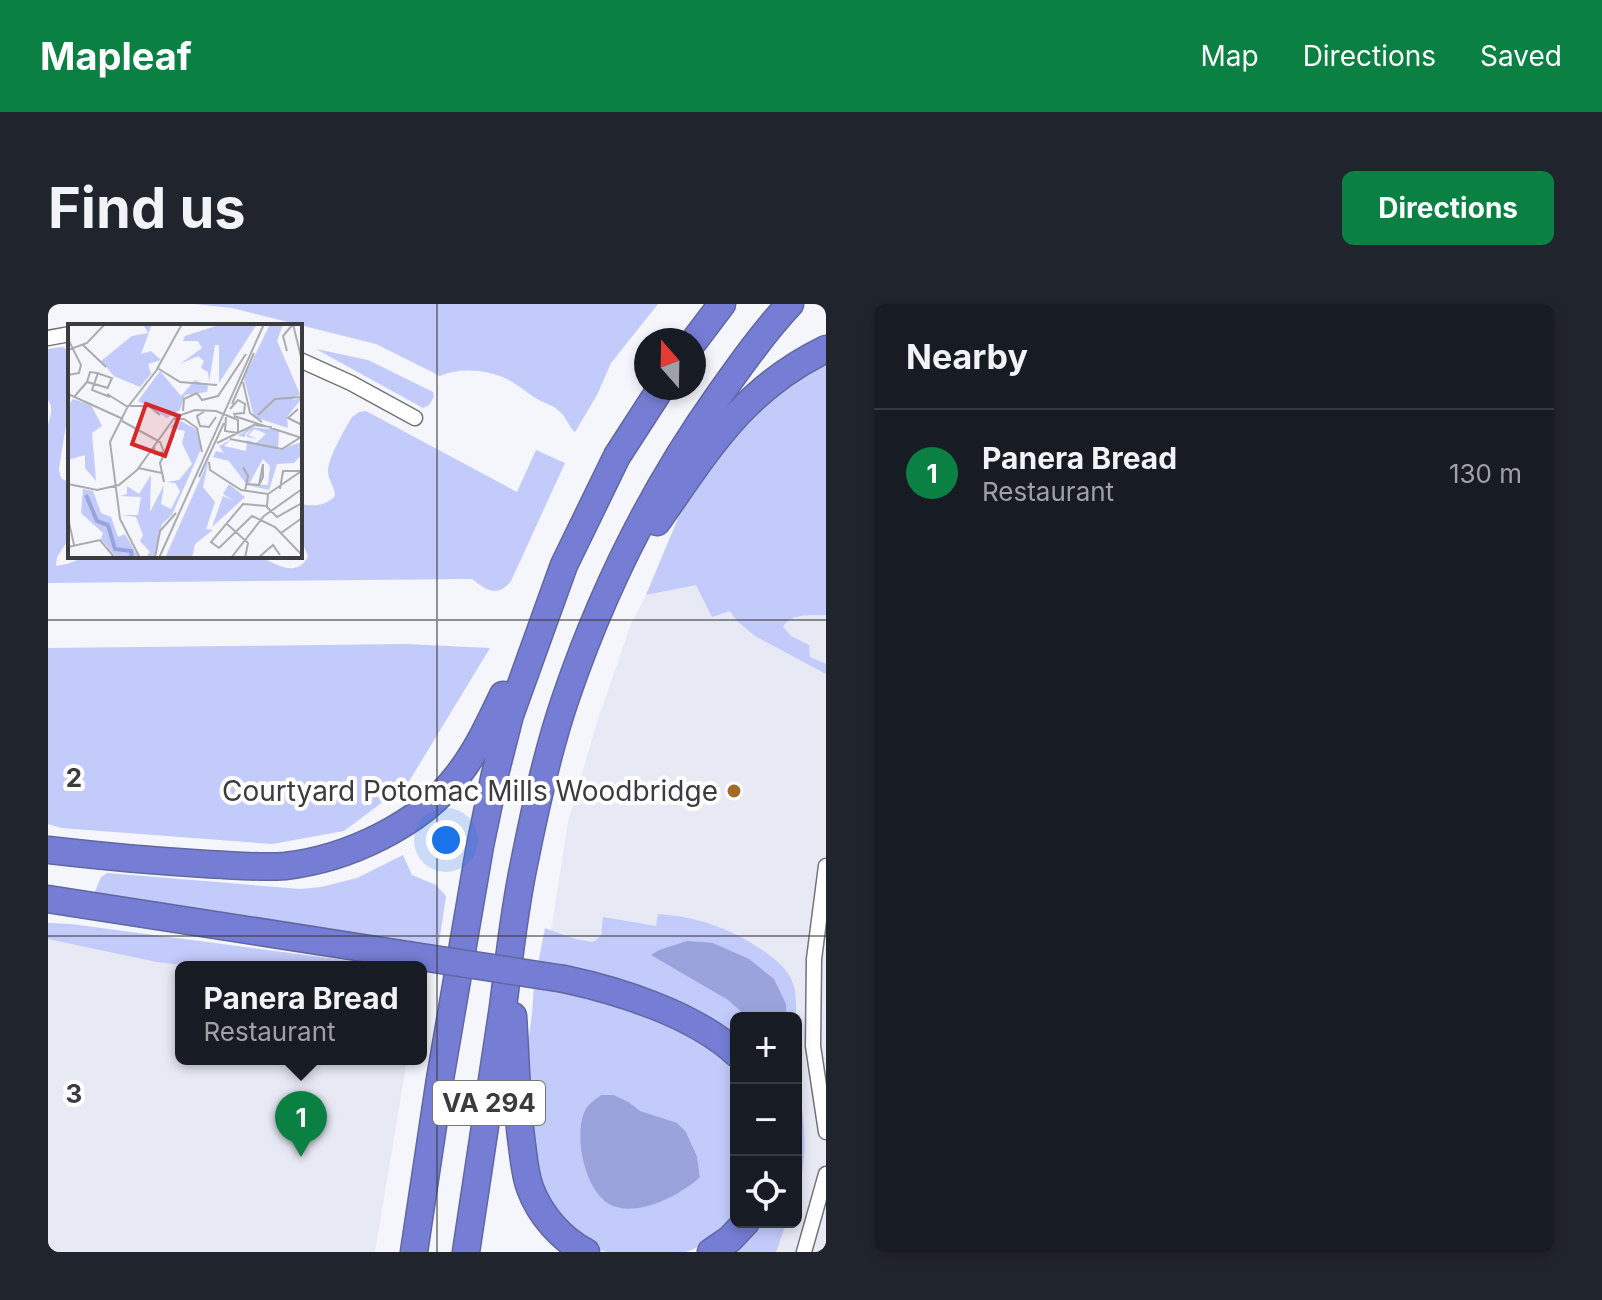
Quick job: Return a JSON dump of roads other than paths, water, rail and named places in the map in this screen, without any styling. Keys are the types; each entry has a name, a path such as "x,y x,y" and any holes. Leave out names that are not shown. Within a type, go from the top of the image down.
{"highway":[{"path":"704,328 722,304"},
{"name":"VA 294","path":"466,1252 523,868 564,703 586,639 641,519 686,443 743,361 790,304"},
{"path":"604,597 731,419 773,380 826,349"},
{"name":"VA 294","path":"414,1252 442,1063 480,846 510,715 564,565 617,456 653,400"},
{"path":"48,850 258,867 318,860 377,839 419,812 458,775 484,734 564,565"},
{"path":"48,899 564,979 622,993 661,1009 700,1028 730,1049"},
{"path":"510,954 518,1116 527,1177 543,1214 561,1235 586,1252"},
{"path":"711,1252 740,1228"}],"street":[{"path":"48,338 68,334"},
{"path":"302,361 415,418"},
{"path":"826,866 814,959 813,1046 826,1132"},
{"path":"804,1252 826,1174"}],"place":[{"name":"Courtyard Potomac Mills Woodbridge","path":"734,791"},
{"name":"Panera Bread","path":"301,1157"}]}
